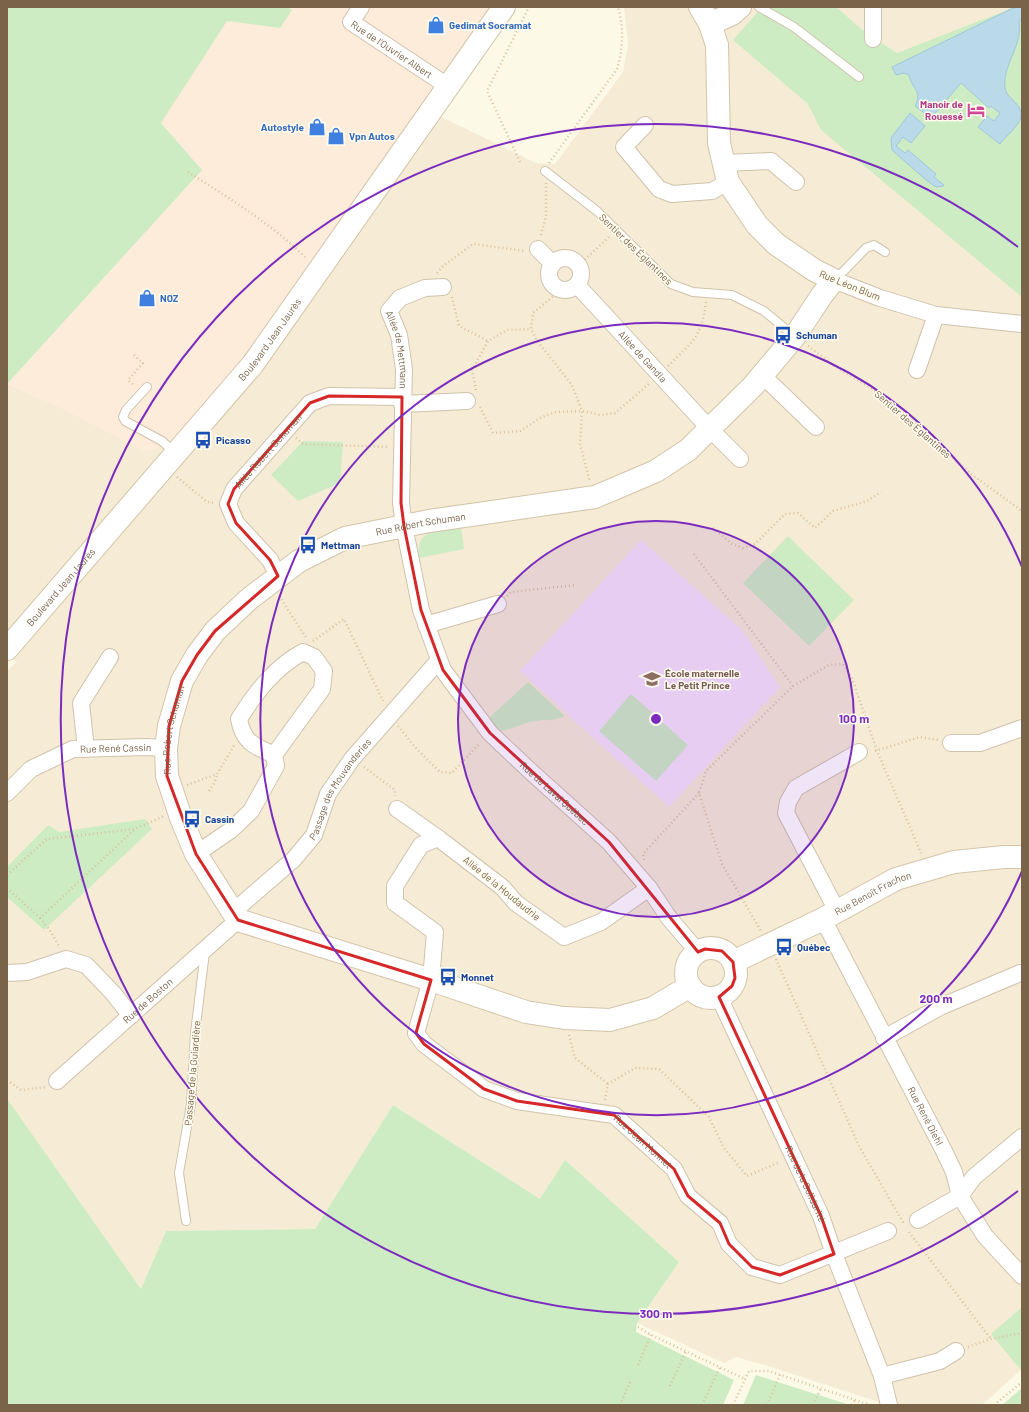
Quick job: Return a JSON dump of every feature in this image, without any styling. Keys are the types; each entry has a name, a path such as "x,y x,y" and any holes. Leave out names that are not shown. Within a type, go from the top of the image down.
{"street":[{"name":"Rue de l'Ouvrier Albert","path":"361,7 351,22 449,86"},
{"name":"Boulevard Jean Jaurès","path":"7,649 253,364 320,271 504,7"},
{"path":"705,16 732,14 740,7"},
{"path":"872,40 873,7"},
{"name":"Rue Léon Blum","path":"705,16 717,45 719,143 726,173 757,225 776,244 814,270 834,280 880,298 936,315 1022,324"},
{"path":"645,125 624,147 659,189 672,194 712,190 726,173 771,161 796,182"},
{"path":"538,249 553,264 556,260 566,258 571,259 579,265 581,276 569,287"},
{"name":"Allée de Gandia","path":"553,264 549,274 550,279 557,287 569,287 659,374 709,428"},
{"name":"Rue Robert Schuman","path":"236,915 196,854 166,776 166,748 169,726 182,681 197,655 215,631 249,599 299,561 345,538 404,526 595,497 613,491 668,465 688,450 762,375 795,336 822,295 834,280"},
{"name":"Allée de Mettmann","path":"404,526 400,503 404,369 398,335 389,311 400,298 425,288 443,287"},
{"path":"917,370 936,315"},
{"path":"762,375 816,427"},
{"name":"Allée Robert Schuman","path":"228,504 234,489 310,403 329,396 402,401"},
{"name":"Allée de Mettmann","path":"402,401 473,403"},
{"path":"709,428 740,459"},
{"path":"228,504 236,523 270,560 274,579"},
{"name":"Rue de Laval Québec","path":"404,526 409,556 426,625 439,660 451,681 490,733 609,842 649,888 669,918 698,952"},
{"path":"426,625 498,604"},
{"path":"196,854 231,830 251,811 276,766 274,755 322,689 324,671 314,657 303,652 287,661 254,695 239,719 242,732 253,745 274,755"},
{"path":"86,748 81,703 110,658"},
{"name":"Passage des Mouvanderies","path":"236,915 294,859 314,835 328,794 352,758 439,660"},
{"path":"951,742 980,743 1022,728"},
{"name":"Rue René Cassin","path":"7,793 31,769 73,749 146,747 166,748"},
{"name":"Rue René Diehl","path":"859,752 796,788 788,802 786,813 884,1038 954,1172 960,1196 985,1236 1022,1276"},
{"name":"Allée de la Houdaudrie","path":"396,809 438,838 502,887 516,903 564,937 601,922 649,888"},
{"path":"431,980 435,932 395,903 394,886 422,845 438,838"},
{"name":"Rue Benoît Frachon","path":"733,962 830,915 896,879 954,862 1004,857 1022,858"},
{"path":"236,915 526,1012 564,1018 610,1020 653,1008 690,986"},
{"name":"Rue de Boston","path":"57,1081 205,949 236,915"},
{"path":"705,949 722,951 728,955 733,962 735,978 729,989 719,996 711,998 703,997 695,993 690,986 686,971 688,964 698,952 705,949"},
{"path":"7,973 27,972 66,959 86,965 113,992 131,1016"},
{"path":"884,1038 940,1007 1020,973"},
{"name":"Rue Jean Monnet","path":"431,980 416,1033 424,1044 484,1089 517,1101 614,1116 674,1169 688,1196 720,1223 729,1244 752,1267 780,1276 888,1231"},
{"name":"Rue de la Solidarité","path":"719,996 821,1216 834,1254 882,1376 889,1405"},
{"path":"918,1220 960,1196 974,1177 1022,1137"},
{"path":"882,1376 940,1361 956,1351"}],"lane":[{"path":"759,7 794,27 859,77"},
{"name":"Sentier des Églantines","path":"545,171 597,211 670,284 693,292 732,295 764,311 795,336"},
{"path":"834,280 866,248 874,245 885,252"},
{"path":"145,389 126,410 123,417 125,421 162,441 176,454"},
{"name":"Passage de la Guiardière","path":"186,1221 179,1173 191,1104 195,1033 205,949"}],"path":[{"path":"520,162 487,91 529,7"},
{"path":"425,288 442,267 473,244 526,252 538,249 546,216 545,171 553,156 617,69 621,55 621,29 618,7"},
{"path":"188,172 244,208 296,248 320,271"},
{"path":"579,265 616,230"},
{"path":"443,287 451,292 458,326 488,341"},
{"path":"569,287 533,313 531,329 538,342 572,385 582,411 580,444 592,490"},
{"path":"531,329 507,330 488,341 472,370 473,403 493,433 520,431 542,417 556,412 582,411 601,415 615,413 697,338 704,320 707,293"},
{"name":"Sentier des Églantines","path":"795,336 836,367 881,394 971,474 1022,511"},
{"path":"134,355 143,363 128,380 145,389"},
{"path":"286,430 302,444 401,447"},
{"path":"175,476 207,502 228,504"},
{"path":"713,528 732,544 743,548 755,544 785,514 798,513 815,528 833,511 867,501 880,492"},
{"path":"643,866 643,854 699,793 706,771 793,686 694,554"},
{"path":"274,579 310,643 303,652"},
{"path":"498,604 511,592 576,585"},
{"path":"40,918 135,829 217,774 242,732"},
{"path":"877,751 920,737 951,742"},
{"path":"352,758 395,790 396,809"},
{"path":"209,792 215,782 217,774"},
{"path":"699,793 722,864 745,906 764,936"},
{"path":"7,875 47,839 135,829"},
{"path":"7,888 40,918 51,932 66,959"},
{"path":"773,952 859,1146 904,1224 922,1250 991,1339"},
{"path":"564,1018 575,1058 608,1084"},
{"path":"601,1114 608,1084 635,1068 659,1069 709,1117 724,1148 747,1176 794,1156"},
{"path":"7,1080 21,1090 43,1088 57,1081"},
{"path":"638,1327 651,1335 745,1379"},
{"path":"956,1351 991,1339 1022,1333"},
{"path":"638,1364 651,1335"},
{"path":"670,1386 686,1351"},
{"path":"702,1405 720,1367"},
{"path":"733,1405 749,1371 770,1371 870,1405"},
{"path":"767,1405 780,1375"},
{"path":"620,1405 630,1382"},
{"path":"994,1405 1022,1382"},
{"path":"813,1405 821,1388"},
{"path":"852,1405 855,1400"}],"highlighted area":[{"path":"329,396 402,397 401,503 404,526 421,610 443,670 490,733 609,842 698,952 705,949 722,951 733,962 735,978 732,986 719,997 821,1216 834,1254 780,1275 752,1267 729,1244 720,1223 688,1196 674,1169 614,1115 517,1101 484,1089 424,1044 416,1033 431,980 238,920 196,854 167,776 169,726 182,681 197,655 215,631 278,576 270,560 236,523 228,504 234,489 310,403"}],"shaded area":[{"path":"7,7 490,7 256,348 178,435 147,452 49,402 7,384"},
{"path":"624,7 1022,7 1022,1369 982,1405 888,1405 736,1357 724,1363 637,1323 679,1262 565,1161 540,1199 393,1105 315,1229 166,1231 141,1289 7,1099 7,671 16,662 7,647 7,384 49,402 421,107 536,163 555,164 623,72 628,45"},
{"name":"École maternelle Le Petit Prince","path":"641,540 742,630 780,687 669,807 520,671"}],"green space":[{"path":"7,7 287,7 292,10 280,28 227,21 161,123 202,170 7,384"},
{"path":"762,7 836,7 866,33 897,53 1015,7 1022,7 1022,297 821,130 808,104 733,40"},
{"path":"303,441 343,442 340,483 298,501 271,475"},
{"path":"461,526 464,549 419,558 421,541 430,532"},
{"path":"788,536 854,600 809,646 743,583"},
{"path":"528,682 565,716 556,719 529,722 501,731 489,718"},
{"path":"631,694 688,745 656,781 599,731"},
{"path":"145,819 152,829 44,930 7,897 7,867 48,825 59,832"},
{"path":"8,1100 141,1289 166,1231 315,1229 393,1105 540,1199 565,1160 679,1262 637,1323 636,1332 734,1380 723,1405 7,1405"},
{"path":"1022,1307 1022,1369 1021,1370 991,1334"},
{"path":"756,1375 850,1405 743,1405"},
{"path":"1022,1388 1022,1405 1002,1405"}],"water":[{"path":"1022,7 1022,18 1019,22 1018,39 1006,71 1005,80 1006,92 1019,108 1021,117 1015,127 1000,144 978,127 987,116 994,121 1000,113 991,106 989,108 961,83 931,118 915,106 918,97 909,75 904,73 896,75 892,67 1013,8"},
{"path":"910,113 925,126 911,143 903,137 896,146 905,153 908,150 936,174 934,177 944,185 943,186 936,187 926,180 892,150 891,138"}],"place":[{"name":"Gedimat Socramat","path":"436,25"},
{"name":"Manoir de Rouessé","path":"976,110"},
{"name":"Autostyle","path":"317,127"},
{"name":"Vpn Autos","path":"336,136"},
{"name":"NOZ","path":"147,298"},
{"name":"Schuman","path":"783,335"},
{"name":"Picasso","path":"203,440"},
{"name":"Mettman","path":"308,545"},
{"name":"École maternelle Le Petit Prince","path":"652,679"},
{"name":"Cassin","path":"192,819"},
{"name":"Québec","path":"784,947"},
{"name":"Monnet","path":"448,977"}]}
